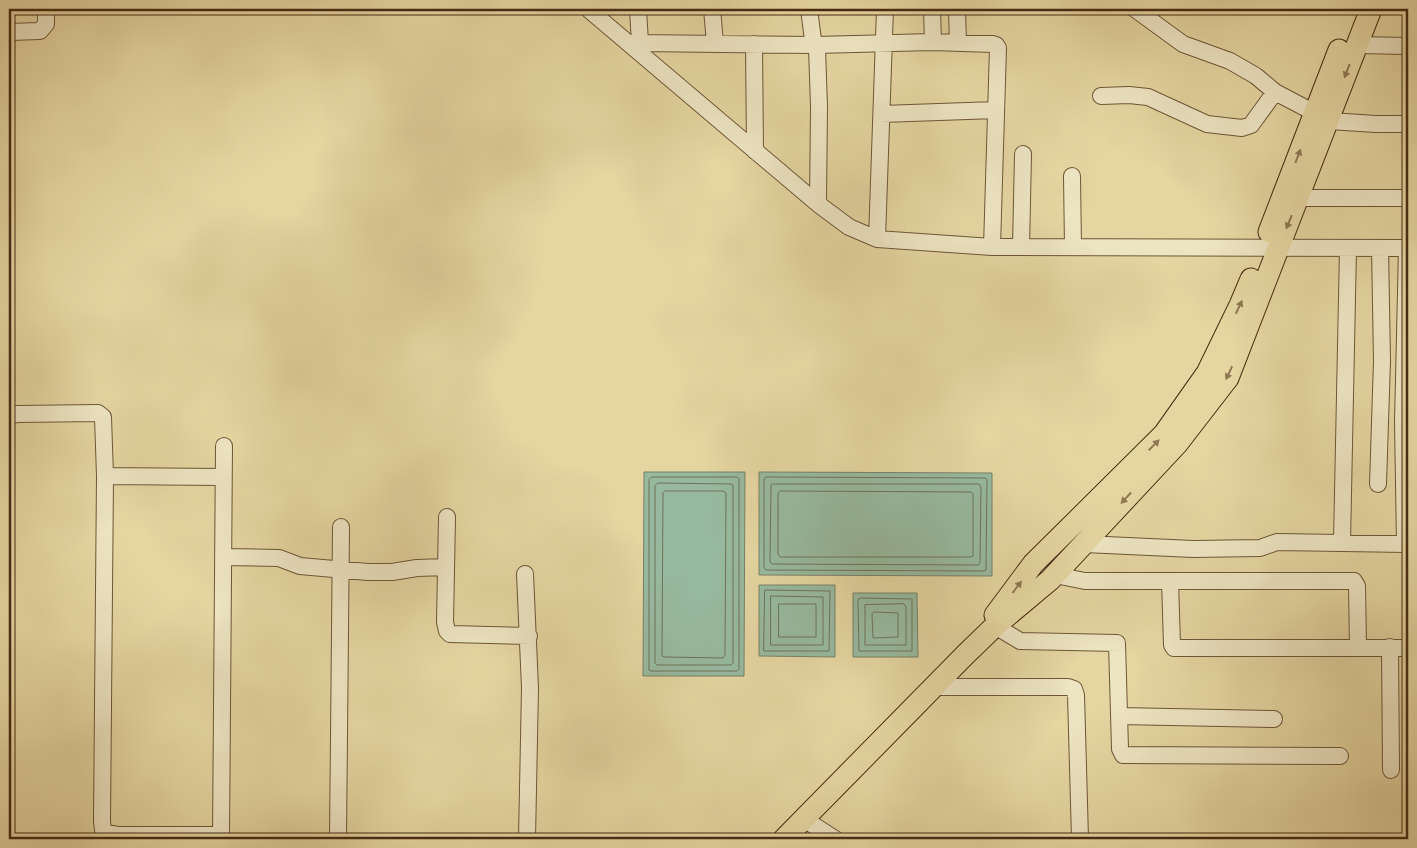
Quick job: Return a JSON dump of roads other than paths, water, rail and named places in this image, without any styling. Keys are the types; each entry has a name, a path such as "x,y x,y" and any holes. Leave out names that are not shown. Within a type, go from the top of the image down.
{"main road":[{"path":"966,654 1034,564 1164,434 1207,373 1270,248 1298,198 1356,9"},
{"path":"784,839 966,654 995,626 1055,575 1177,444 1228,378 1270,248 1322,117 1357,45 1371,9"}],"street":[{"path":"9,32 40,31 46,24 46,9"},
{"path":"588,9 639,47 755,151 818,204 849,227 877,239 992,247 1408,248 1403,422 1406,544 1277,542 1260,548 1194,550 1084,544"},
{"path":"638,9 639,47"},
{"path":"712,9 716,43"},
{"path":"809,9 813,40 817,48 819,106 818,204"},
{"path":"877,239 884,9"},
{"path":"932,9 933,42"},
{"path":"958,9 958,43"},
{"path":"1135,9 1183,44 1230,61 1256,76 1276,92 1322,117 1376,124 1408,124"},
{"path":"639,47 716,43 933,42 993,44 997,46 992,247"},
{"path":"754,44 755,151"},
{"path":"1357,45 1408,46"},
{"path":"1101,96 1129,95 1148,97 1207,124 1242,128 1251,125 1276,92"},
{"path":"882,114 996,110"},
{"path":"1021,247 1023,154"},
{"path":"1072,176 1073,247"},
{"path":"1298,198 1408,198"},
{"path":"1342,543 1348,248"},
{"path":"1378,484 1382,361 1380,248"},
{"path":"9,416 17,414 98,413 102,415 104,420 106,476 102,821 103,830 106,833 118,835 221,837 224,446"},
{"path":"106,476 223,477"},
{"path":"447,517 445,626 450,634 529,636"},
{"path":"338,839 341,527"},
{"path":"223,556 279,558 300,566 341,570 392,572 417,568 446,567"},
{"path":"524,574 529,636 530,688 527,839"},
{"path":"1055,575 1085,581 1354,581 1357,586 1358,647"},
{"path":"1170,581 1173,647 1408,648"},
{"path":"995,626 1020,641 1117,643 1120,749 1121,753 1126,755 1340,756"},
{"path":"1390,647 1391,770"},
{"path":"934,687 1068,687 1074,689 1076,695 1080,839"},
{"path":"1119,716 1274,719"},
{"path":"804,819 835,839"}],"water":[{"path":"644,472 745,472 744,676 643,676"},
{"path":"759,472 992,473 992,576 759,575"},
{"path":"759,585 835,585 835,657 759,656"},
{"path":"853,593 917,593 918,657 853,657"}]}
